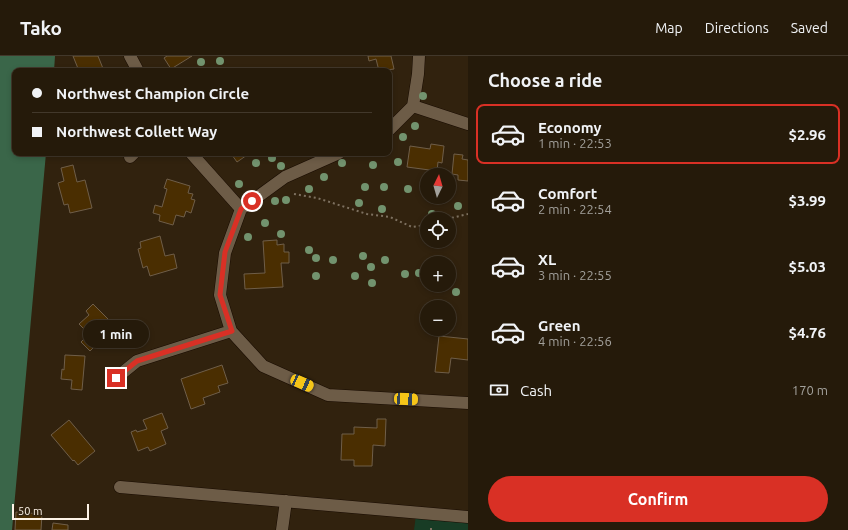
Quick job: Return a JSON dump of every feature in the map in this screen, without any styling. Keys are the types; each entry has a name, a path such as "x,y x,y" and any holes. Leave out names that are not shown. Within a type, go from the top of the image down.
{"street":[{"path":"130,56 136,68"},
{"path":"392,127 413,106 419,56"},
{"path":"413,106 468,124"},
{"path":"194,156 241,209"},
{"path":"332,156 285,177 241,209 225,252 220,295 232,331 263,366 328,395 468,403"},
{"path":"116,378 137,361 232,331"},
{"path":"120,487 468,518"},
{"path":"282,530 286,501"}],"path":[{"path":"294,194 317,198 367,214 390,217 412,227 420,226"},
{"path":"456,217 468,214"}],"green space":[{"path":"0,56 55,56 54,68 12,68 12,156 46,156 12,530 0,530"},
{"path":"416,515 468,519 468,530 414,530"}],"building":[{"path":"73,56 98,56 103,68 78,68"},
{"path":"167,56 192,56 173,68 170,68 164,58"},
{"path":"368,56 391,56 394,69 378,68 376,59 369,61"},
{"path":"431,144 444,146 442,163 438,162 437,168 420,169 407,167 410,146 430,149"},
{"path":"454,154 463,155 462,159 468,160 468,181 458,180 456,168 453,168"},
{"path":"233,156 246,156 237,162"},
{"path":"73,165 77,182 85,180 92,208 70,213 68,204 64,205 58,183 64,181 61,168"},
{"path":"167,179 190,186 188,193 193,194 191,199 195,200 191,213 186,211 184,217 176,215 173,225 159,221 160,215 153,213 155,205 162,207 167,189 164,188"},
{"path":"160,236 165,256 174,254 177,268 150,276 147,266 143,268 138,249 141,248 140,242"},
{"path":"277,240 277,245 284,244 284,252 289,252 289,263 281,263 283,287 245,289 244,274 265,273 263,241"},
{"path":"93,304 110,321 97,334 102,339 90,351 81,342 89,334 79,324 89,315 86,311"},
{"path":"439,336 468,339 468,360 451,358 449,373 435,372"},
{"path":"65,355 85,356 82,390 71,389 72,380 61,379 62,369 64,370"},
{"path":"222,365 228,383 218,386 220,392 203,398 205,404 191,409 181,379"},
{"path":"162,413 168,428 161,431 166,444 150,451 148,447 138,451 131,432 147,429 143,420"},
{"path":"377,419 386,419 385,446 373,445 372,466 354,466 354,460 341,460 342,434 354,434 354,427 377,428"},
{"path":"69,420 95,451 78,465 51,435"},
{"path":"16,512 42,514 41,530 15,530"},
{"path":"53,523 68,525 68,530 52,530"}],"route":[{"path":"116,378 137,361 232,331 220,295 225,252 241,209 252,201"}]}
